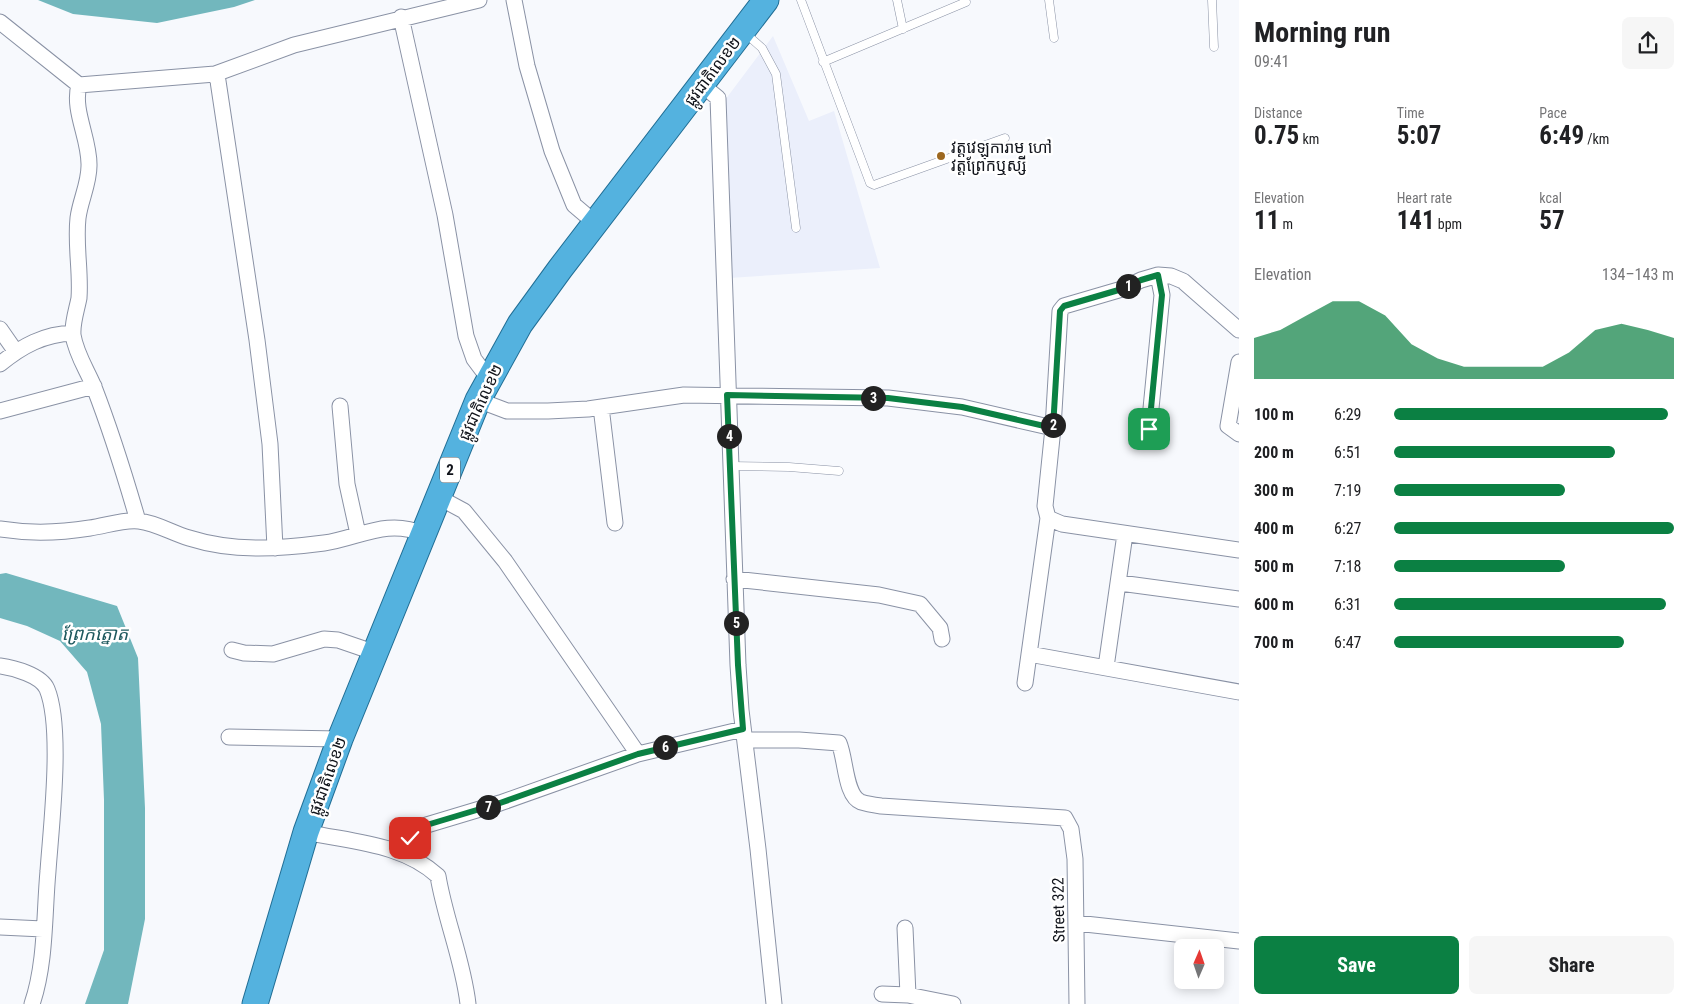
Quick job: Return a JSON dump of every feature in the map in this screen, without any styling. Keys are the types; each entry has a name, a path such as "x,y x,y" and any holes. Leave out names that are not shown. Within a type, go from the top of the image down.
{"highway":[{"name":"ផ្លូវជាតិលេខ២","path":"255,1004 306,832 340,739 484,389 520,324 594,222 766,0"}],"street":[{"path":"0,22 80,85 215,74 294,45 401,17 479,0"},
{"path":"514,0 527,66 552,150 574,206 594,222"},
{"path":"401,17 445,215 466,336 484,389 507,411 588,410 684,395 888,398 962,407 1053,428"},
{"path":"215,74 218,81 257,340 270,444 275,548"},
{"path":"80,85 77,92 78,108 88,141 89,168 78,217 79,296 73,333 77,351 94,386 117,451 138,520"},
{"path":"702,85 718,98 734,579 744,734 774,1004"},
{"path":"1025,684 1048,518 1046,506 1060,311 1064,306 1122,289 1141,280 1158,275 1171,276 1184,281 1239,330"},
{"path":"1149,429 1162,295 1158,275"},
{"path":"0,329 16,352"},
{"path":"0,364 33,341 55,333 73,333"},
{"path":"1239,362 1228,426 1239,434"},
{"path":"0,411 94,386"},
{"path":"340,406 347,484 358,534"},
{"path":"601,407 615,523"},
{"path":"438,497 464,511 505,561 638,754"},
{"path":"1048,518 1062,524 1239,550"},
{"path":"0,529 28,534 63,532 138,520 211,544 246,549 326,543 358,534 392,528 408,528 423,534"},
{"path":"1106,667 1120,583 1125,534"},
{"path":"734,579 879,595 920,604 940,628 942,639"},
{"path":"1120,583 1239,599"},
{"path":"232,650 244,653 273,654 324,639 338,640 376,653"},
{"path":"1029,654 1239,692"},
{"path":"0,666 32,676 46,686 52,706 53,798 44,929 32,1004"},
{"path":"408,848 413,831 420,827 500,803 638,754 744,734"},
{"name":"Street 322","path":"744,734 839,743 843,752 850,793 860,802 881,806 1065,818 1071,829 1075,859 1077,1004"},
{"path":"229,737 340,739"},
{"path":"306,832 388,849 423,864 438,876 443,909 462,964 468,1004"},
{"path":"1076,923 1239,941"},
{"path":"0,927 44,929"},
{"path":"905,928 908,995"},
{"path":"882,994 908,995 952,1004"}],"lane":[{"path":"800,0 870,183 874,185 1006,138"},
{"path":"897,0 903,28"},
{"path":"1049,0 1054,38"},
{"path":"1212,0 1214,47"},
{"path":"823,62 966,2"},
{"path":"742,31 762,48 776,74 796,228"},
{"path":"730,466 789,467 839,471"}],"shaded area":[{"path":"773,36 809,121 834,111 880,268 729,278 725,100"}],"water":[{"path":"38,0 255,0 234,7 157,23 73,14"},
{"name":"ព្រែកត្នោត","path":"6,573 117,606 138,658 145,808 145,919 128,1004 85,1004 104,950 104,800 101,724 87,672 60,641 27,626 0,618 0,574"}],"place":[{"name":"វត្តវេឡុការាម ហៅ វត្តព្រែកឬស្សី","path":"941,156"}],"route":[{"path":"410,838 413,831 420,827 500,803 638,754 743,729 738,665 727,395 888,398 962,407 1053,428 1060,311 1064,306 1122,289 1141,280 1158,275 1162,295 1149,429"}]}
